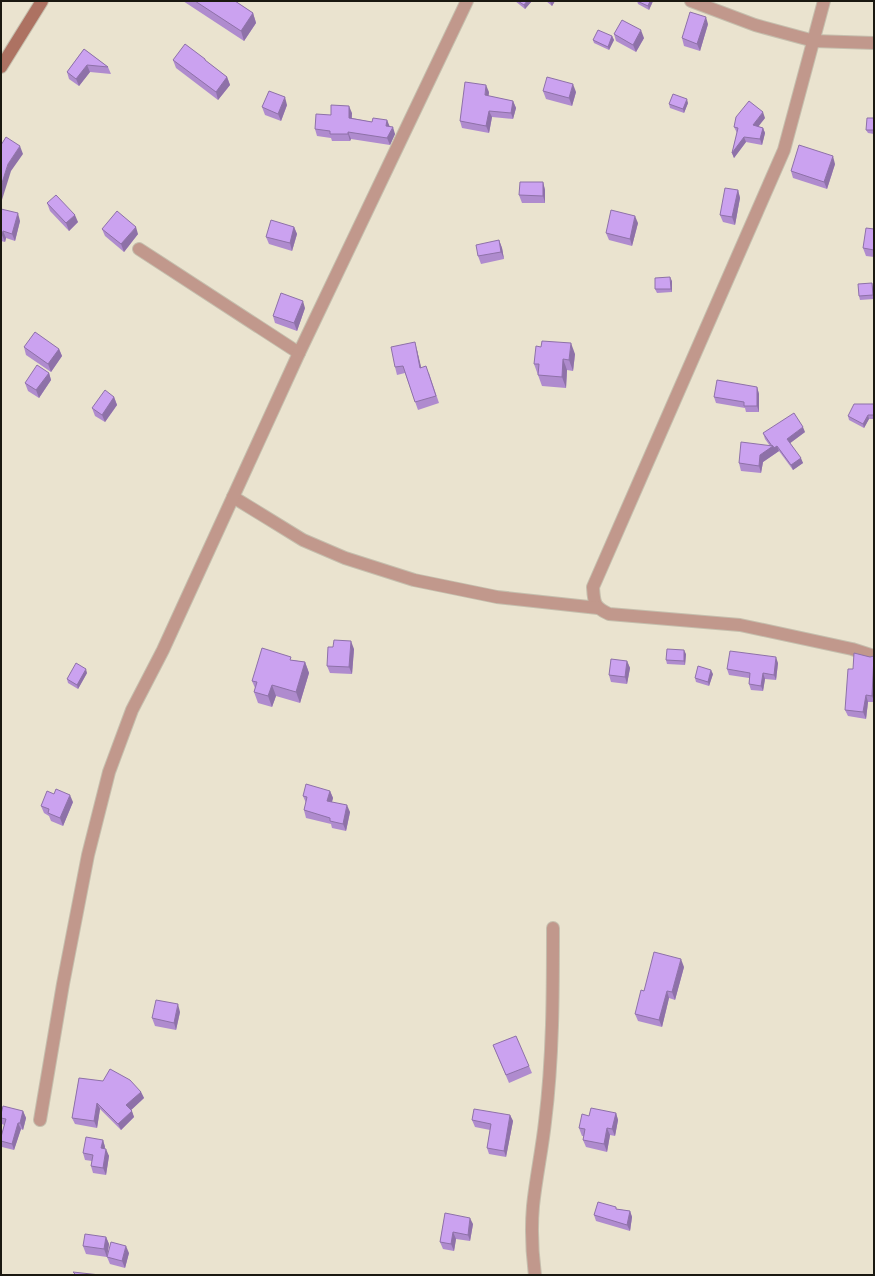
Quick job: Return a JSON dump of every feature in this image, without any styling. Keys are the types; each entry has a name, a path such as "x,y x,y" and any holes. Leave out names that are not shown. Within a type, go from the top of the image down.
{"street":[{"path":"1,67 42,1"},
{"path":"40,1120 63,984 88,855 109,772 132,710 162,650 299,353 467,1"},
{"path":"691,1 755,25 814,40 874,43"},
{"path":"598,608 594,599 593,587 784,150 824,1"},
{"path":"138,249 299,353"},
{"path":"233,497 303,540 345,558 407,578 497,597 598,608 609,614 740,625 852,649 874,656"},
{"path":"535,1275 532,1250 533,1205 545,1121 553,995 553,928"}],"building":[{"path":"195,1 235,1 253,13 241,31"},
{"path":"518,1 527,1 524,5"},
{"path":"637,1 650,1 648,6"},
{"path":"690,12 706,17 697,44 682,38"},
{"path":"622,20 641,30 633,45 614,34"},
{"path":"598,30 612,36 608,47 593,40"},
{"path":"185,44 227,77 216,92 173,60"},
{"path":"84,49 108,67 87,65 76,79 67,72"},
{"path":"547,77 573,84 569,98 543,91"},
{"path":"465,82 486,85 485,95 513,101 511,113 489,111 486,126 460,121"},
{"path":"269,91 285,97 278,114 262,107"},
{"path":"673,94 687,99 683,109 669,104"},
{"path":"749,101 763,112 753,125 763,128 760,139 744,137 732,153 738,128 734,127 736,117"},
{"path":"331,105 349,106 349,118 372,122 373,118 387,120 386,126 393,127 387,138 348,132 348,134 330,134 330,131 315,129 316,114 331,115"},
{"path":"867,118 874,118 874,130 866,130"},
{"path":"6,137 20,146 8,164 1,186 1,145"},
{"path":"799,145 833,156 824,182 791,171"},
{"path":"520,182 543,182 543,196 519,195"},
{"path":"725,188 738,190 732,217 720,215"},
{"path":"56,195 75,215 66,223 47,203"},
{"path":"1,209 18,213 12,234 3,231 1,235"},
{"path":"611,210 635,216 630,239 606,233"},
{"path":"117,211 136,227 121,244 102,229"},
{"path":"271,220 294,227 290,243 266,237"},
{"path":"866,228 874,229 874,250 863,248"},
{"path":"499,240 501,252 478,256 476,245"},
{"path":"670,277 671,289 655,289 655,278"},
{"path":"872,283 873,295 859,296 858,284"},
{"path":"281,293 303,301 294,323 273,316"},
{"path":"35,332 59,349 48,364 24,347"},
{"path":"542,341 571,343 569,360 563,359 562,377 538,375 539,364 534,364 536,346 541,347"},
{"path":"415,342 420,368 426,366 436,396 415,402 403,366 395,367 391,347"},
{"path":"37,365 49,373 36,390 25,383"},
{"path":"717,380 757,387 757,406 744,406 744,402 714,397"},
{"path":"105,390 114,397 102,415 92,408"},
{"path":"854,404 874,404 874,415 868,415 863,424 848,416"},
{"path":"794,413 803,427 787,439 801,458 791,465 777,446 774,448 763,433"},
{"path":"741,442 773,446 760,455 759,466 739,463"},
{"path":"334,640 351,641 349,667 327,666 328,647 333,647"},
{"path":"262,648 291,657 290,660 305,662 296,692 272,685 268,696 254,692 257,682 252,681"},
{"path":"667,649 684,650 684,661 666,660"},
{"path":"730,651 776,657 774,675 763,673 761,686 749,684 750,673 727,669"},
{"path":"854,653 870,657 874,656 872,696 866,695 863,712 845,710 848,669 853,669"},
{"path":"611,659 627,661 625,677 609,675"},
{"path":"76,663 86,669 77,685 67,679"},
{"path":"698,666 711,670 708,682 695,678"},
{"path":"306,784 330,791 327,801 347,805 343,824 330,821 330,818 304,810 307,797 303,796"},
{"path":"56,789 70,795 60,818 48,813 49,809 41,806 47,791 54,794"},
{"path":"654,952 681,959 672,992 667,991 659,1020 635,1014 641,990 644,991"},
{"path":"156,1000 178,1004 174,1023 152,1018"},
{"path":"516,1036 529,1066 506,1075 493,1045"},
{"path":"110,1069 130,1080 141,1092 126,1105 132,1111 118,1124 97,1103 94,1121 72,1118 79,1078 103,1081"},
{"path":"3,1106 23,1111 12,1144 1,1141 6,1119 1,1118"},
{"path":"591,1108 616,1113 612,1129 607,1128 604,1144 583,1140 585,1129 579,1128 582,1114 589,1116"},
{"path":"474,1109 510,1115 504,1151 487,1148 491,1124 472,1120"},
{"path":"86,1137 103,1140 101,1148 106,1149 103,1168 91,1166 93,1155 83,1153"},
{"path":"598,1202 616,1207 616,1209 630,1211 627,1225 594,1215"},
{"path":"445,1213 470,1218 468,1235 453,1232 451,1244 440,1242"},
{"path":"85,1234 106,1237 104,1249 83,1246"},
{"path":"111,1242 126,1246 122,1261 107,1257"},
{"path":"73,1272 100,1275 76,1275"}]}
